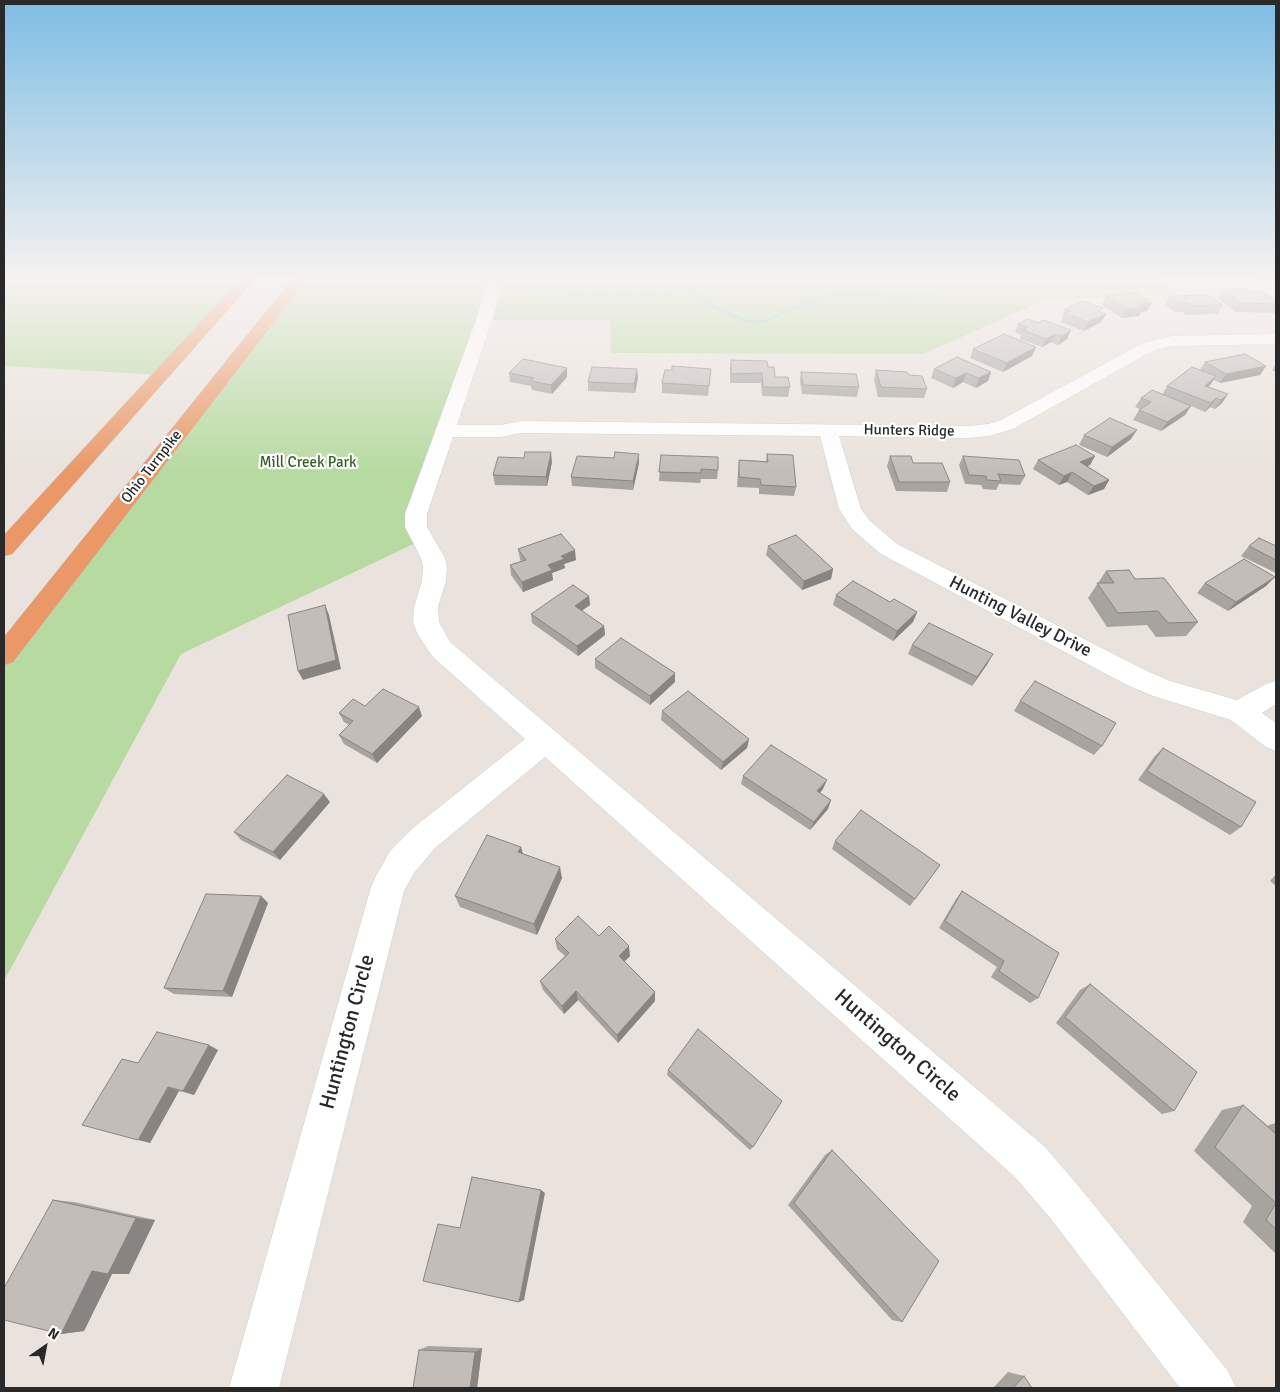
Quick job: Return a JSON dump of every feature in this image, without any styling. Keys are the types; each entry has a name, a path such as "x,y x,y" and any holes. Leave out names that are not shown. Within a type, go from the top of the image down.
{"highway":[{"path":"4,549 190,343"},
{"name":"Ohio Turnpike","path":"4,655 250,343"}],"street":[{"name":"Huntington Circle","path":"476,343 416,514 416,527 433,558 435,566 434,581 426,607 426,622 430,633 441,649 1030,1162 1066,1204 1211,1388"},
{"name":"Hunters Ridge","path":"447,424 501,431 521,427 968,432 989,430 1006,426 1149,346 1163,343"},
{"name":"Hunting Valley Drive","path":"828,430 850,509 861,525 889,549 1136,678 1163,689 1240,712 1276,739"},
{"path":"1240,712 1276,691"},
{"name":"Huntington Circle","path":"254,1388 388,887 402,862 424,838 545,740"}],"green space":[{"path":"4,343 191,343 162,375 4,366"},
{"name":"Mill Creek Park","path":"250,343 476,343 444,431 422,540 181,654 4,981 4,655"},
{"name":"Mill Creek Park","path":"611,343 948,343 923,354 611,353"}],"building":[{"path":"985,343 1026,343 1036,347 1007,363 973,349"},
{"path":"1245,354 1266,366 1226,374 1205,362"},
{"path":"957,357 991,372 979,378 966,373 956,378 934,369"},
{"path":"523,359 567,368 551,385 531,381 534,378 509,373"},
{"path":"731,360 767,361 768,367 774,367 775,377 788,377 790,387 763,387 762,373 731,374"},
{"path":"672,366 711,369 709,386 662,383 665,370 672,370"},
{"path":"592,367 637,369 634,384 588,382"},
{"path":"1192,367 1216,376 1205,386 1228,394 1221,400 1216,398 1211,403 1167,386"},
{"path":"876,370 907,372 909,375 922,376 927,389 881,387"},
{"path":"801,372 856,374 859,387 803,385"},
{"path":"1152,390 1191,406 1167,422 1139,410 1151,402 1141,398"},
{"path":"1110,418 1137,430 1112,447 1084,435"},
{"path":"1076,445 1095,456 1080,462 1109,480 1094,486 1072,472 1064,476 1038,460"},
{"path":"525,452 551,452 546,477 493,475 498,457 524,458"},
{"path":"615,452 639,454 633,481 571,477 577,456 614,458"},
{"path":"767,454 793,455 796,487 761,485 760,479 739,477 739,460 768,462"},
{"path":"661,455 718,457 718,470 701,469 701,473 659,472"},
{"path":"890,456 911,456 913,463 942,463 950,482 899,482"},
{"path":"963,456 1019,460 1025,476 998,474 1001,481 987,480 986,476 969,475"},
{"path":"561,534 575,550 561,556 564,559 548,565 552,570 522,582 510,565 526,560 518,549"},
{"path":"796,535 833,569 804,581 768,546"},
{"path":"1259,538 1276,546 1276,560 1249,546"},
{"path":"1244,559 1275,577 1236,602 1205,583"},
{"path":"1129,570 1135,579 1164,578 1198,622 1168,623 1158,611 1118,613 1097,583 1114,583 1106,571"},
{"path":"853,581 890,602 894,599 917,612 897,631 836,595"},
{"path":"573,585 589,596 575,606 604,626 577,646 531,614"},
{"path":"325,605 336,660 298,671 288,615"},
{"path":"929,623 993,654 977,677 912,645"},
{"path":"621,638 675,673 650,696 595,659"},
{"path":"1035,681 1116,723 1102,746 1020,701"},
{"path":"383,689 419,707 372,754 339,735 353,721 339,713 353,699 365,706"},
{"path":"688,691 749,739 723,762 662,711"},
{"path":"771,745 827,780 817,791 831,800 814,822 743,776"},
{"path":"1163,748 1256,802 1241,827 1147,771"},
{"path":"287,775 324,794 273,852 234,832"},
{"path":"861,810 940,865 915,899 835,841"},
{"path":"487,835 521,847 518,852 560,867 534,924 455,896"},
{"path":"962,891 1059,953 1038,998 999,971 1004,961 945,921"},
{"path":"206,894 261,896 223,991 164,988"},
{"path":"578,916 599,936 609,926 629,946 619,956 655,992 617,1035 576,991 562,1006 540,981 569,953 555,939"},
{"path":"1090,984 1197,1072 1174,1111 1065,1017"},
{"path":"698,1029 782,1101 753,1147 668,1070"},
{"path":"157,1032 209,1045 183,1091 168,1087 138,1140 82,1125 122,1059 138,1063"},
{"path":"1243,1105 1276,1134 1276,1203 1215,1147"},
{"path":"832,1150 939,1261 902,1322 794,1203"},
{"path":"472,1177 541,1190 519,1302 423,1281 438,1224 460,1228"},
{"path":"53,1200 136,1218 108,1274 92,1271 61,1334 4,1320 4,1288"},
{"path":"1276,1203 1276,1229 1266,1220"},
{"path":"419,1350 475,1352 470,1388 413,1388"},
{"path":"1024,1376 1032,1388 1013,1388"}]}
